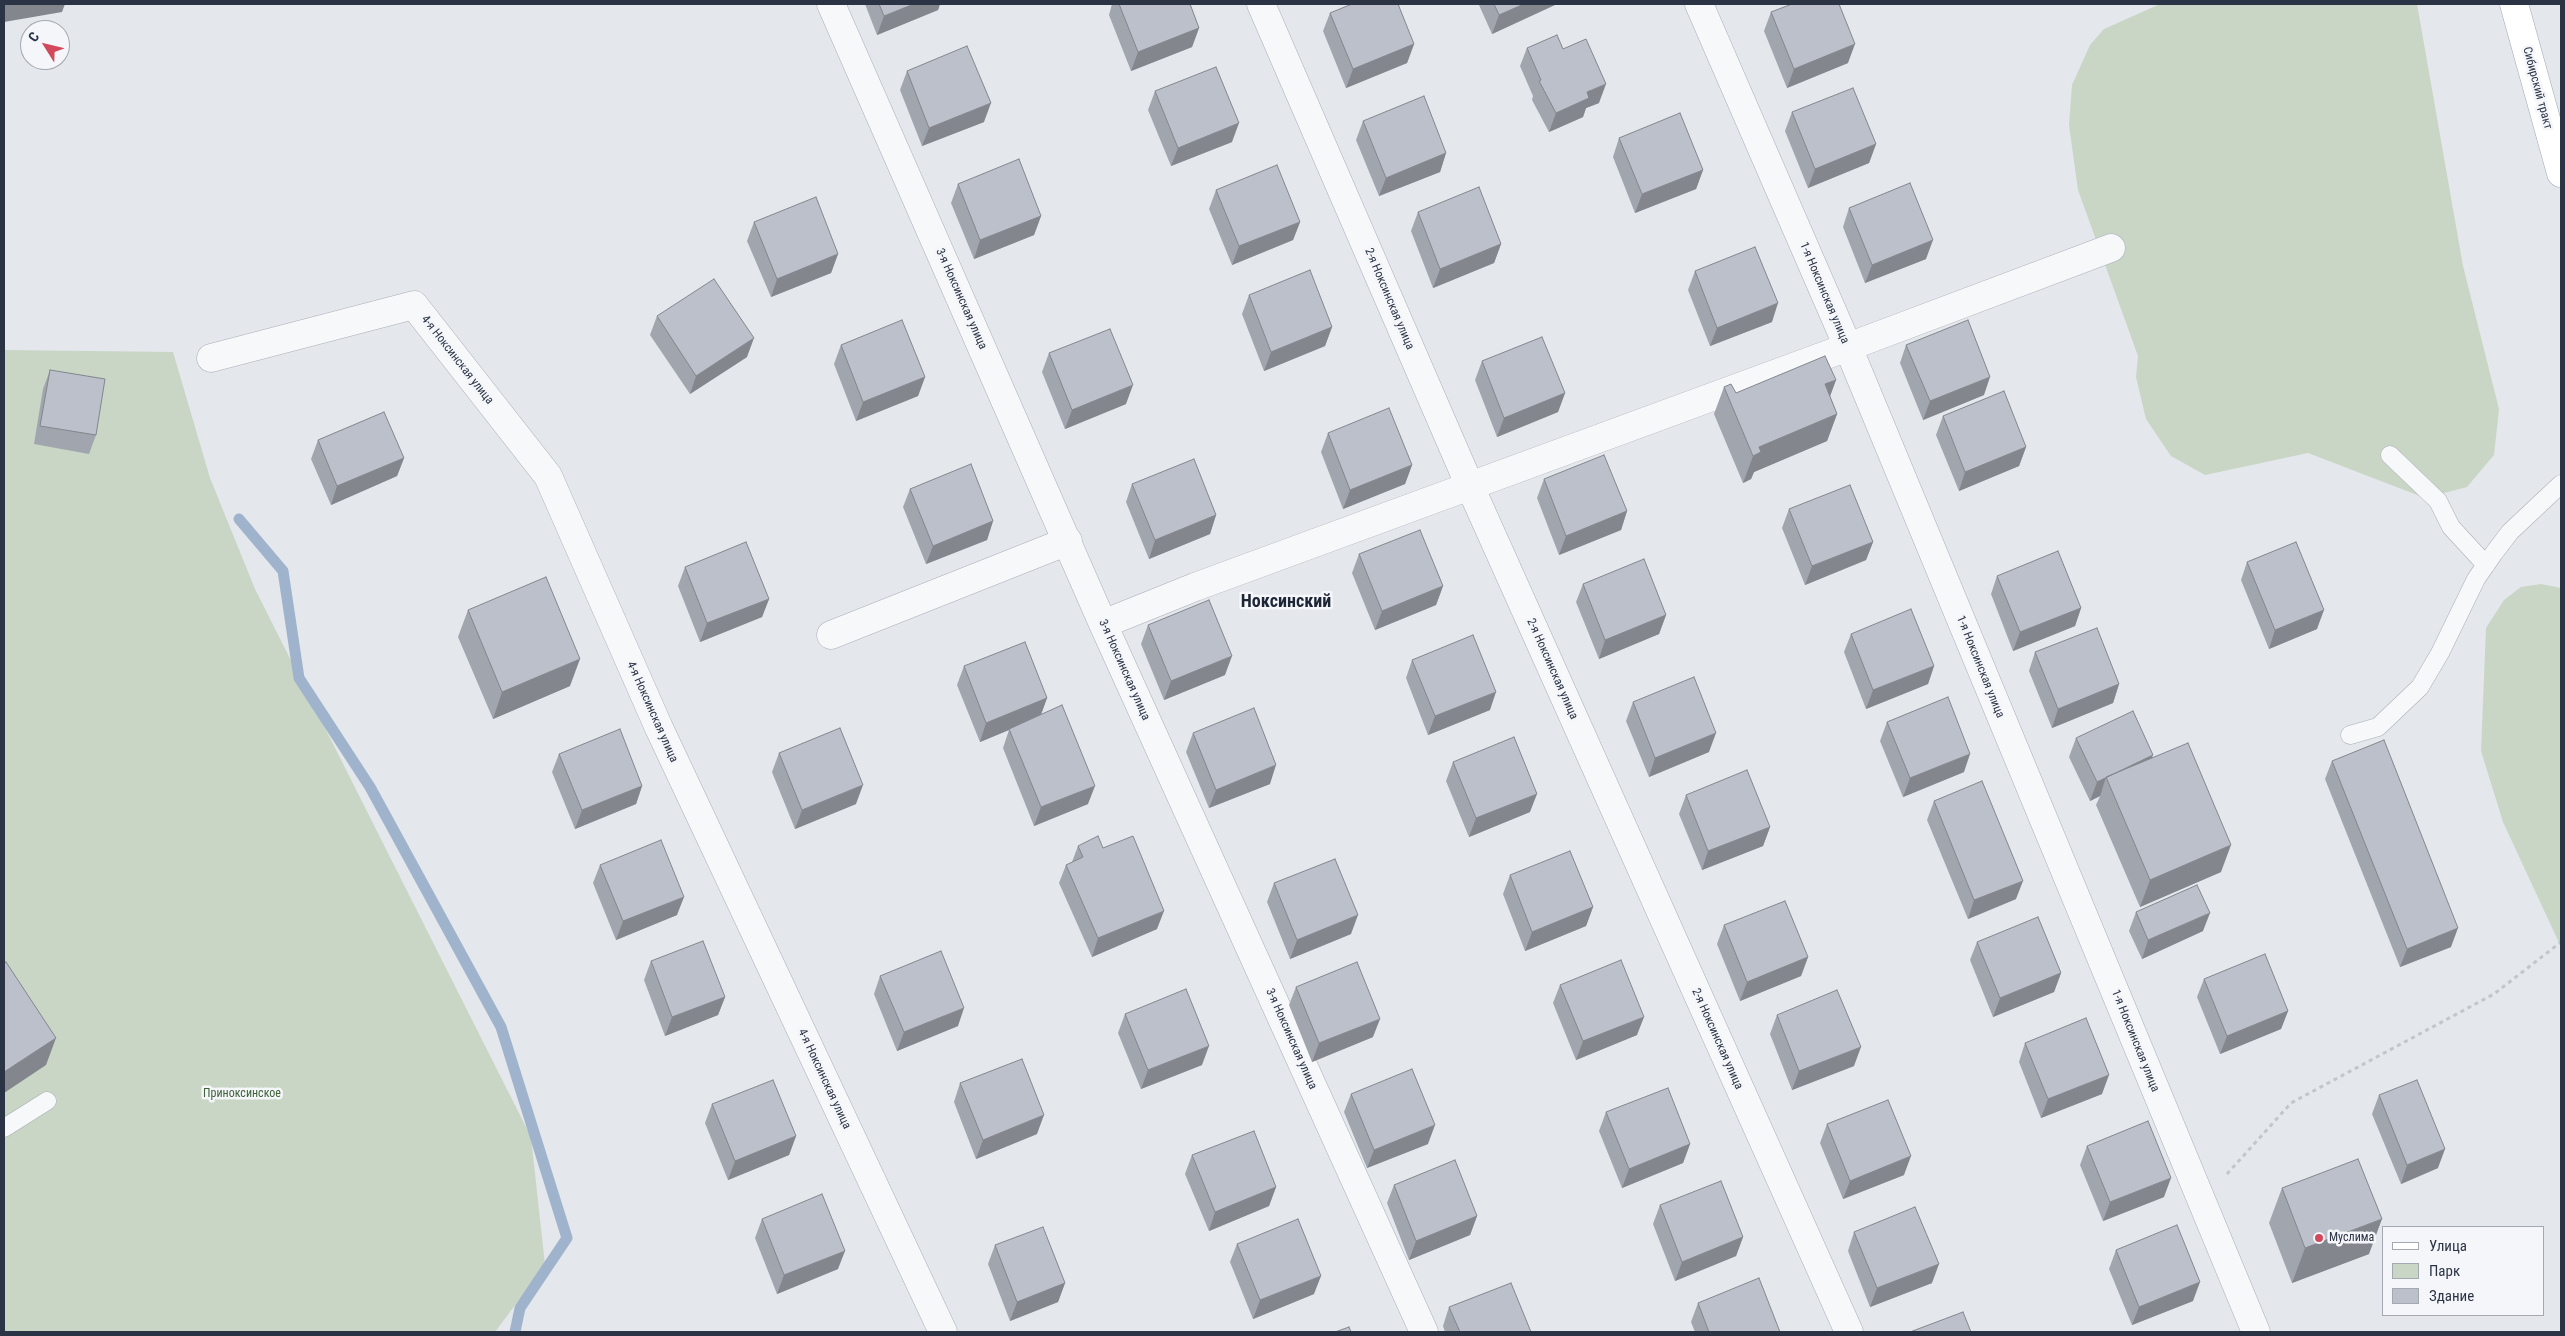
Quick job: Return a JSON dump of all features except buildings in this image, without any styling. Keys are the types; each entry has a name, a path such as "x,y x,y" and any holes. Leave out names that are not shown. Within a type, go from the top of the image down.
{"main road":[{"name":"Сибирский тракт","path":"2514,4 2555,130 2561,172"}],"street":[{"name":"3-я Ноксинская улица","path":"831,4 1103,624 1424,1332"},
{"name":"2-я Ноксинская улица","path":"1261,4 1469,484 1849,1332"},
{"name":"1-я Ноксинская улица","path":"1699,4 1848,347 2256,1332"},
{"path":"1103,624 1194,587 1469,484 1848,347 2111,248"},
{"name":"4-я Ноксинская улица","path":"211,358 414,305 548,476 659,728 943,1332"},
{"path":"831,635 1068,542"}],"lane":[{"path":"2390,455 2438,501 2451,527 2486,565"},
{"path":"2350,735 2378,727 2420,687 2486,565 2510,532 2561,484"},
{"path":"4,1128 47,1100"}],"path":[{"path":"2202,1202 2291,1102 2494,994 2561,942"}],"green space":[{"path":"2160,4 2417,4 2463,266 2499,409 2494,455 2467,487 2425,498 2308,453 2205,475 2171,456 2146,419 2136,377 2138,356 2078,190 2069,125 2072,85 2090,45 2104,29"},
{"name":"Приноксинское","path":"4,350 173,352 210,478 255,589 531,1137 545,1265 495,1332 4,1332"},
{"path":"2541,584 2561,588 2561,947 2503,822 2481,751 2486,628 2504,600 2521,587"}],"waterway":[{"path":"239,519 283,571 299,678 370,787 501,1027 567,1238 520,1308 515,1332"}],"place":[{"name":"Муслима","path":"2319,1238"}],"district":[{"name":"Ноксинский","path":"1286,602"}]}
